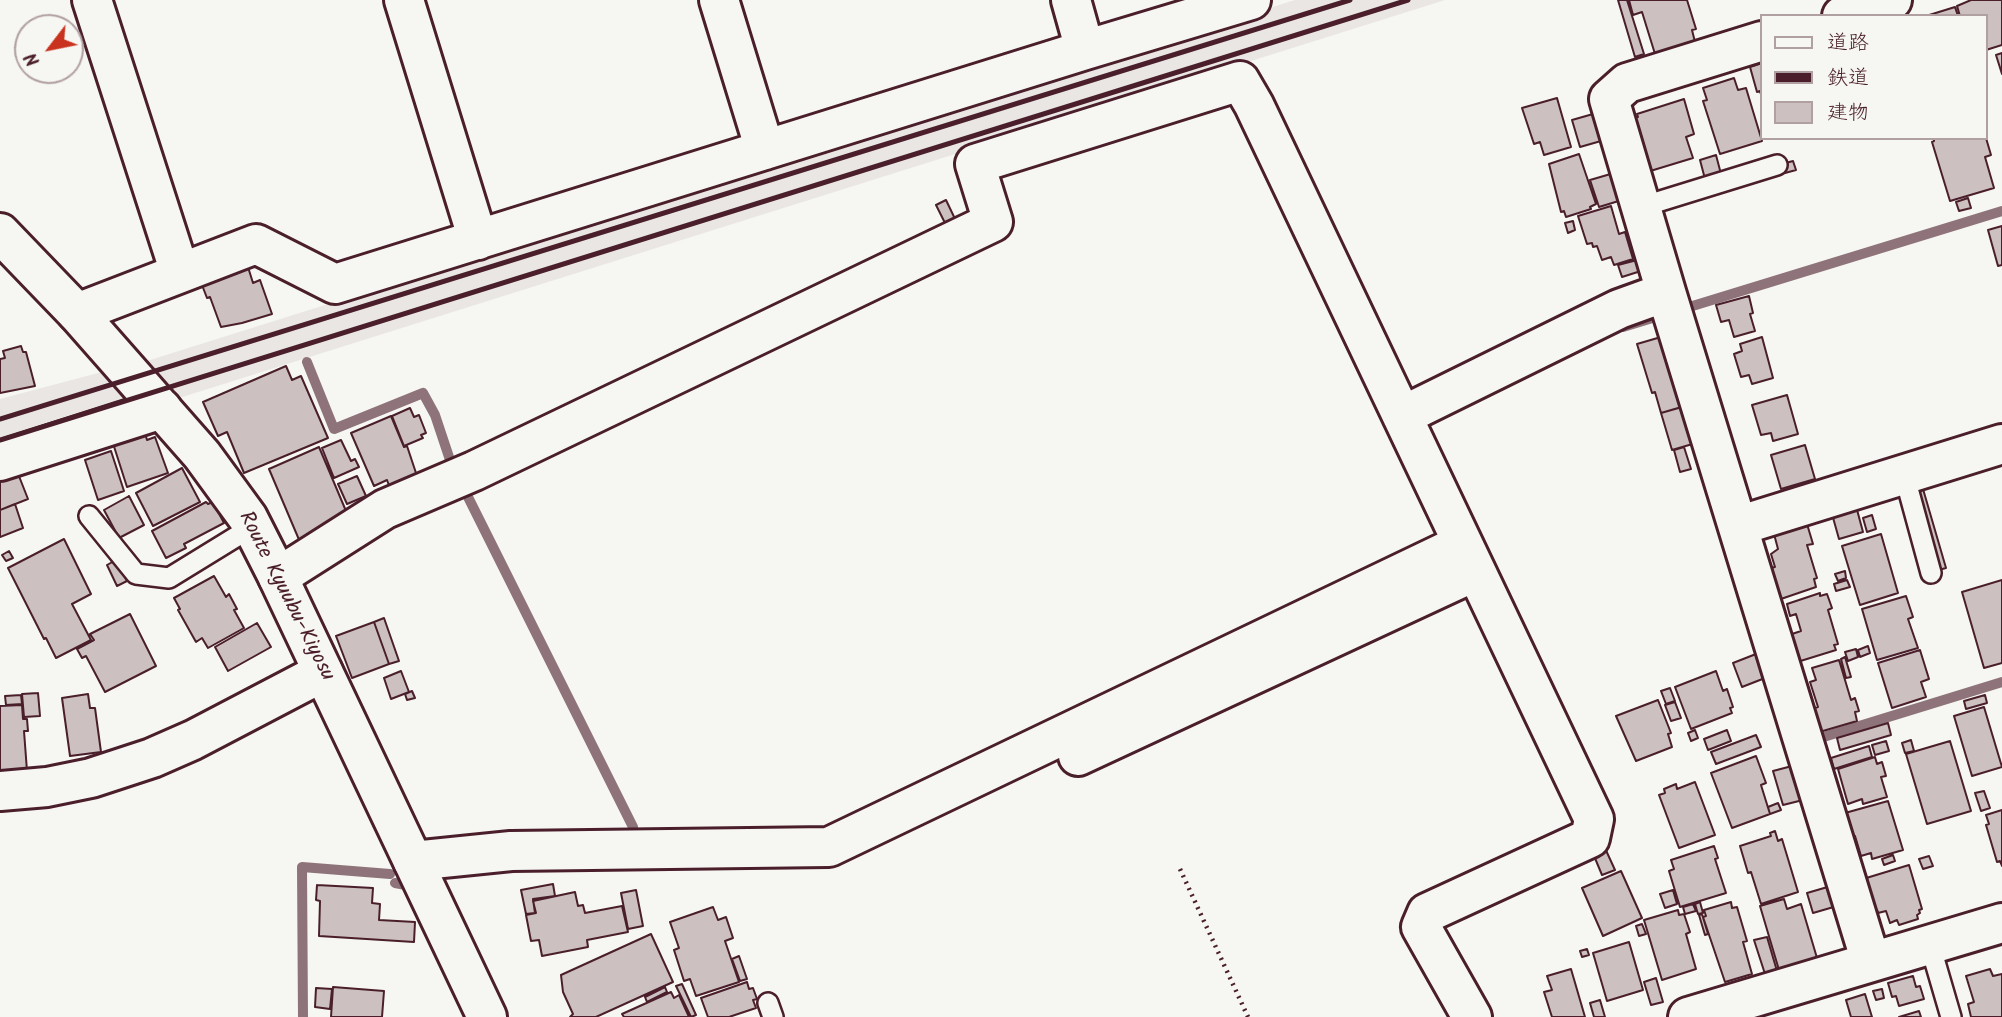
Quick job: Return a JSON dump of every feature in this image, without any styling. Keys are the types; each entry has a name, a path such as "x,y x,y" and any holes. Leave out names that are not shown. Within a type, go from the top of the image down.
{"street":[{"path":"92,0 180,273"},
{"path":"404,0 478,240"},
{"path":"719,0 765,150"},
{"path":"1071,0 1085,50"},
{"path":"76,313 256,244 335,284 1251,0"},
{"path":"1848,14 1892,0"},
{"path":"1760,42 1627,83 1609,99 1871,962"},
{"path":"278,577 385,509 474,471 993,222 975,164 1240,81 1254,105 1594,819 1590,838 1427,913 1421,927 1472,1017"},
{"name":"Route Kyuubu-Kiyosu","path":"0,233 76,313 202,455 252,527 324,672 487,1017"},
{"path":"1402,416 1619,309 1666,292"},
{"path":"0,461 162,409"},
{"path":"1738,526 2002,444"},
{"path":"413,861 511,851 829,847 922,802 934,823 1469,557"},
{"path":"0,791 47,787 91,778 152,758 193,740 324,672"},
{"path":"1689,1017 2002,923"}],"lane":[{"path":"1642,207 1777,165"},
{"path":"1904,474 1931,573"},
{"path":"89,516 136,574 169,578 252,527"},
{"path":"1930,945 1951,1017"}],"path":[{"path":"1180,869 1248,1017"}],"shaded area":[{"path":"1295,0 1445,0 179,398 147,361"},
{"path":"102,372 137,411 0,453 0,399"}],"building":[{"path":"1618,0 1627,0 1644,54 1635,57"},
{"path":"1629,0 1687,0 1696,29 1692,30 1695,42 1655,54 1642,12 1633,15"},
{"path":"1971,0 2002,0 2002,45 1988,49 1988,14 1959,14 1957,6"},
{"path":"1955,7 1957,14 1932,14"},
{"path":"2002,53 2002,74 1996,55"},
{"path":"1760,64 1760,91 1757,92 1750,67"},
{"path":"1734,78 1738,90 1746,88 1762,141 1720,154 1703,101 1707,100 1703,88"},
{"path":"1557,98 1571,147 1544,155 1540,142 1534,144 1522,108"},
{"path":"1684,99 1694,134 1686,137 1693,158 1647,172 1631,119 1638,117 1637,114"},
{"path":"1593,114 1601,141 1580,147 1572,120"},
{"path":"1987,140 1991,155 1985,157 1994,188 1950,201 1932,142"},
{"path":"1579,154 1596,204 1590,207 1591,209 1566,217 1564,211 1561,212 1549,164"},
{"path":"1716,155 1721,174 1705,179 1700,160"},
{"path":"1793,161 1796,170 1785,173 1782,164"},
{"path":"1614,173 1622,200 1599,207 1590,180"},
{"path":"1968,198 1971,208 1959,211 1956,202"},
{"path":"946,200 956,221 946,225 936,205"},
{"path":"1611,206 1619,234 1625,232 1633,259 1614,265 1611,257 1602,260 1597,246 1587,244 1578,216"},
{"path":"1573,221 1575,230 1568,233 1565,223"},
{"path":"2002,226 2002,265 1998,266 1988,230"},
{"path":"1641,259 1644,270 1622,277 1618,265"},
{"path":"248,267 253,283 260,280 272,314 221,327 210,297 207,298 202,285"},
{"path":"1749,296 1755,331 1734,337 1729,320 1721,322 1716,305"},
{"path":"1661,337 1682,407 1661,413 1637,344"},
{"path":"1762,337 1773,378 1752,384 1749,375 1741,377 1734,354 1742,351 1740,344"},
{"path":"21,346 23,352 26,352 35,386 0,393 0,359 5,358 3,351"},
{"path":"286,366 292,380 301,376 328,438 244,473 227,432 218,436 203,402"},
{"path":"1787,395 1798,434 1773,441 1771,433 1761,435 1752,405"},
{"path":"1685,406 1696,443 1672,450 1661,413"},
{"path":"410,408 414,417 419,415 426,433 421,435 423,438 404,446 392,416"},
{"path":"391,416 404,447 407,446 417,476 390,488 387,480 374,486 351,433"},
{"path":"142,423 147,440 155,437 168,473 127,487 110,434"},
{"path":"341,440 351,461 355,459 359,467 334,478 322,448"},
{"path":"1805,445 1815,479 1781,489 1771,455"},
{"path":"319,447 346,511 300,542 269,469"},
{"path":"1684,447 1691,469 1680,472 1674,450"},
{"path":"111,451 124,491 98,500 85,460"},
{"path":"15,466 28,499 0,510 0,472"},
{"path":"182,468 200,502 153,526 136,493"},
{"path":"357,476 366,496 347,504 338,484"},
{"path":"1923,489 1946,568 1935,571 1912,492"},
{"path":"129,496 144,525 119,538 104,510"},
{"path":"206,502 213,502 224,523 184,544 186,548 166,558 152,531"},
{"path":"15,504 23,528 0,537 0,510"},
{"path":"1856,506 1863,532 1839,539 1832,514"},
{"path":"1872,515 1876,529 1867,532 1863,518"},
{"path":"1807,524 1813,544 1807,545 1817,578 1814,579 1816,587 1775,601 1766,569 1775,567 1771,554 1778,549 1774,534"},
{"path":"1881,534 1898,593 1860,605 1842,546"},
{"path":"64,539 91,594 72,604 91,640 56,658 8,568"},
{"path":"9,551 13,558 6,561 2,555"},
{"path":"116,560 127,581 117,586 107,565"},
{"path":"1845,571 1846,578 1838,581 1835,574"},
{"path":"214,576 226,597 229,594 244,628 208,648 202,638 196,642 174,598"},
{"path":"1847,580 1850,587 1836,591 1834,584"},
{"path":"2002,580 2002,663 1984,668 1962,592"},
{"path":"1820,593 1820,596 1827,594 1832,608 1828,610 1838,644 1834,645 1836,650 1794,663 1786,636 1801,631 1796,614 1790,616 1787,604"},
{"path":"1906,596 1913,617 1908,619 1918,648 1877,660 1862,609"},
{"path":"130,614 156,666 105,692 86,656 82,658 77,649 94,640 90,634"},
{"path":"384,618 399,661 389,664 374,622"},
{"path":"374,622 389,664 352,678 336,636"},
{"path":"257,623 271,647 228,671 215,647"},
{"path":"1868,646 1870,653 1860,657 1858,650"},
{"path":"1856,649 1858,657 1848,661 1845,652"},
{"path":"1920,650 1929,679 1921,682 1926,697 1892,708 1878,663"},
{"path":"1756,654 1765,678 1742,687 1733,663"},
{"path":"1845,657 1851,677 1846,678 1841,659"},
{"path":"1839,660 1851,700 1855,698 1859,711 1855,712 1857,721 1816,733 1808,710 1818,707 1810,682 1816,680 1812,668"},
{"path":"401,671 409,692 391,699 384,678"},
{"path":"1716,671 1723,691 1727,689 1733,707 1730,708 1732,713 1691,729 1675,687"},
{"path":"1670,688 1675,701 1666,704 1661,691"},
{"path":"412,691 415,698 407,700 405,694"},
{"path":"38,693 40,716 24,717 22,694"},
{"path":"88,694 90,708 95,708 101,752 70,756 62,698"},
{"path":"21,695 22,704 6,705 5,696"},
{"path":"1985,695 1987,703 1966,709 1964,701"},
{"path":"1658,700 1671,733 1668,734 1672,747 1636,761 1616,716"},
{"path":"1675,702 1681,718 1671,721 1665,705"},
{"path":"22,705 23,719 27,719 28,731 24,731 27,771 0,773 0,706"},
{"path":"1984,707 2002,767 1972,776 1954,716"},
{"path":"1888,723 1891,735 1840,750 1837,738"},
{"path":"1695,730 1698,738 1691,741 1688,733"},
{"path":"1727,730 1731,741 1708,750 1704,739"},
{"path":"1756,735 1761,747 1716,764 1711,752"},
{"path":"1911,740 1914,751 1905,753 1902,743"},
{"path":"1886,741 1889,751 1875,755 1872,745"},
{"path":"1950,741 1971,811 1927,824 1906,754"},
{"path":"1869,746 1872,757 1834,769 1831,758"},
{"path":"1756,756 1766,783 1761,785 1770,814 1732,828 1711,773"},
{"path":"1875,757 1877,764 1882,762 1886,776 1881,777 1887,797 1863,804 1862,799 1848,804 1838,769"},
{"path":"1792,766 1803,800 1783,805 1773,771"},
{"path":"1695,782 1715,835 1679,848 1659,795 1665,793 1664,789 1676,784 1677,789"},
{"path":"1984,791 1990,808 1981,811 1975,793"},
{"path":"1888,801 1903,850 1872,859 1871,853 1861,856 1845,813"},
{"path":"1778,803 1781,810 1770,814 1768,807"},
{"path":"2002,810 2002,866 2000,861 1997,862 1986,825 1989,824 1986,815"},
{"path":"1775,831 1778,841 1782,839 1798,892 1761,904 1740,846 1771,836 1770,833"},
{"path":"1604,846 1615,870 1602,875 1592,851"},
{"path":"1714,846 1718,858 1715,859 1726,893 1680,907 1669,871 1674,869 1671,860"},
{"path":"1893,855 1895,861 1884,865 1882,859"},
{"path":"1929,856 1933,866 1923,869 1919,859"},
{"path":"1909,865 1922,909 1917,915 1918,919 1899,925 1897,920 1890,923 1886,911 1873,911 1863,879"},
{"path":"1621,871 1642,918 1603,936 1582,888"},
{"path":"553,884 555,896 533,899 535,913 526,914 521,890"},
{"path":"317,885 373,888 372,903 380,904 379,920 415,922 414,942 319,936 320,901 316,900"},
{"path":"1831,886 1837,906 1813,913 1807,893"},
{"path":"636,890 643,926 628,929 621,893"},
{"path":"1673,890 1677,904 1665,908 1660,894"},
{"path":"575,892 578,906 583,905 585,913 622,906 628,932 587,940 588,947 542,956 539,940 531,941 526,915 536,913 533,901"},
{"path":"1784,899 1787,909 1801,904 1817,958 1779,970 1760,906"},
{"path":"1700,902 1703,913 1698,914 1695,904"},
{"path":"1731,902 1732,908 1737,907 1747,941 1743,942 1752,974 1725,982 1703,917 1706,916 1704,910"},
{"path":"1693,904 1696,911 1685,914 1683,907"},
{"path":"713,907 718,920 726,917 733,938 725,941 739,982 696,996 690,979 684,981 674,950 679,948 670,922"},
{"path":"1678,910 1679,915 1684,914 1690,932 1686,934 1696,969 1662,980 1644,920"},
{"path":"1702,914 1708,934 1705,935 1699,915"},
{"path":"1642,924 1646,934 1639,936 1636,926"},
{"path":"651,934 673,982 596,1017 570,1017 573,1014 563,992 561,975"},
{"path":"1767,937 1777,971 1765,974 1754,940"},
{"path":"1629,942 1643,990 1607,1001 1593,953"},
{"path":"1587,949 1589,955 1582,957 1580,951"},
{"path":"739,956 747,979 740,981 732,959"},
{"path":"1571,969 1585,1017 1552,1017 1544,992 1552,990 1547,976"},
{"path":"1990,969 1993,976 2002,974 2002,1017 1971,1017 1968,1004 1974,1002 1966,976"},
{"path":"1913,976 1924,999 1899,1006 1896,996 1892,997 1888,983"},
{"path":"1656,978 1663,1002 1651,1005 1644,982"},
{"path":"747,982 749,989 753,988 757,999 753,1000 756,1008 729,1017 708,1017 701,998"},
{"path":"682,984 696,1015 691,1017 676,986"},
{"path":"333,987 384,991 382,1017 331,1017"},
{"path":"665,987 667,992 647,1002 645,997"},
{"path":"316,988 332,989 330,1009 315,1007"},
{"path":"1882,989 1884,998 1876,1000 1873,991"},
{"path":"671,992 674,998 679,995 689,1017 624,1017 622,1014"},
{"path":"1865,994 1872,1017 1851,1017 1846,1000"},
{"path":"1600,1000 1605,1017 1594,1017 1590,1003"},
{"path":"1919,1011 1921,1017 1899,1017"}],"waterway":[{"path":"1686,308 2002,211"},
{"path":"1623,327 1659,316"},
{"path":"307,362 334,429 423,393 435,415 451,463"},
{"path":"468,497 633,827"},
{"path":"1817,739 2002,682"},
{"path":"303,1017 302,867 390,874"},
{"path":"395,883 406,885"}],"railway":[{"path":"0,419 1350,0"},
{"path":"0,440 1408,0"}]}
